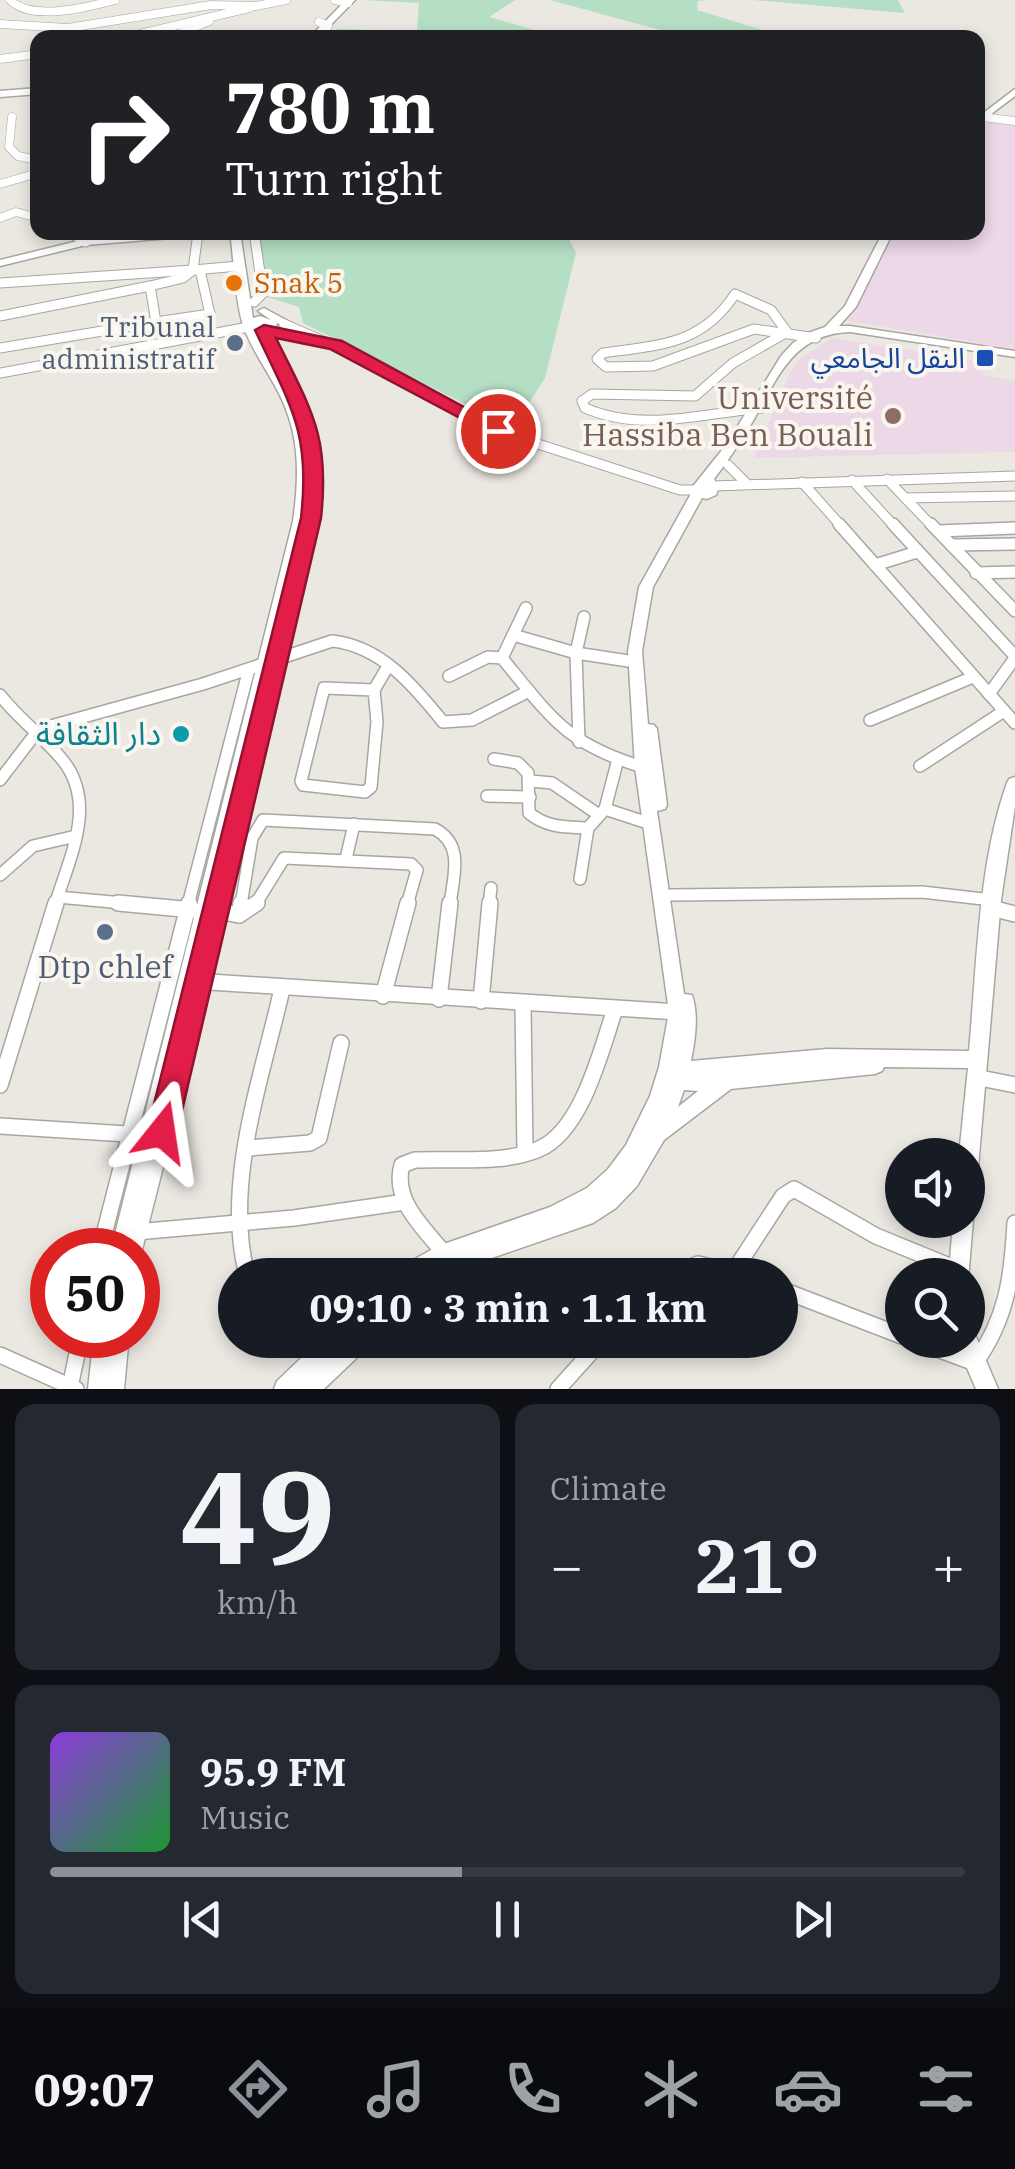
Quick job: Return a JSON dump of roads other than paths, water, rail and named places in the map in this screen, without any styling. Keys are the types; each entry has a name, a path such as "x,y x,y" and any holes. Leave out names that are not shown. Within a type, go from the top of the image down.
{"main road":[{"path":"314,30 344,1"},
{"path":"320,30 323,22"},
{"path":"0,94 30,92"},
{"path":"985,115 1015,92"},
{"path":"0,263 86,242 111,240"},
{"path":"137,1228 193,980 203,911 264,664 311,518 304,410 259,326 236,240"},
{"path":"245,240 259,326"},
{"path":"705,488 728,465 789,364 850,307 884,240"},
{"path":"256,305 291,326"},
{"path":"821,333 1015,357"},
{"path":"433,1258 572,1208 592,1197 627,1158 686,1050 688,1012 635,662 640,610 660,565 705,488 741,439"},
{"path":"656,1135 674,1076 678,1012 651,824 646,701 648,612 660,565"},
{"path":"970,1138 991,904 1004,814 1015,784"},
{"path":"126,1228 193,980"},
{"path":"686,1050 722,1074"},
{"path":"674,1076 868,1066 890,1061 975,1069"},
{"path":"468,1258 590,1214 617,1193 656,1135 722,1074"},
{"path":"99,1389 103,1358"},
{"path":"113,1389 116,1358"},
{"path":"285,1389 316,1358"},
{"path":"308,1389 340,1358"},
{"path":"973,1358 987,1389"}],"street":[{"path":"10,0 17,8"},
{"path":"0,12 17,8 71,12 115,0"},
{"path":"198,0 253,6"},
{"path":"190,30 253,6 286,0"},
{"path":"0,24 72,28 221,4"},
{"path":"162,30 190,19 232,14"},
{"path":"0,60 30,55"},
{"path":"12,117 5,149 30,158"},
{"path":"985,119 1015,121"},
{"path":"0,184 30,175"},
{"path":"0,218 16,212 30,216"},
{"path":"0,348 210,314 196,270 198,240"},
{"path":"255,240 264,293 256,305"},
{"path":"0,283 240,266"},
{"path":"0,316 150,286 183,278 196,270"},
{"path":"150,286 156,322"},
{"path":"787,332 771,310 735,294 722,316 704,328 658,344 603,352 596,359 606,367 653,366 750,330 787,332 821,333"},
{"path":"259,326 320,338"},
{"path":"0,373 259,326 291,326 498,431 686,492 746,483 1015,476"},
{"path":"759,408 633,422 594,413 582,401 592,394 695,396 733,363 787,332"},
{"path":"728,465 746,483"},
{"path":"852,480 1015,657 989,694"},
{"path":"887,480 1015,611"},
{"path":"802,482 1015,723"},
{"path":"905,498 1015,496"},
{"path":"938,532 1015,528"},
{"path":"952,546 1015,544"},
{"path":"874,564 917,552"},
{"path":"976,573 1015,572"},
{"path":"1000,598 1015,597"},
{"path":"502,658 526,608"},
{"path":"579,742 576,653 584,616"},
{"path":"514,635 576,653 635,662"},
{"path":"0,780 36,734 70,718 344,641 416,684 438,719 449,723 472,720 529,692"},
{"path":"449,676 488,658 502,658"},
{"path":"502,658 557,726 579,742 649,769"},
{"path":"105,1228 127,1134 203,911 264,664"},
{"path":"374,690 324,688 301,781 303,786 365,792 371,787 378,722 374,690 388,666"},
{"path":"870,720 974,677"},
{"path":"0,695 14,716 36,734 78,782 81,794 76,836 0,1084"},
{"path":"920,766 1004,711"},
{"path":"0,714 14,716"},
{"path":"494,759 516,760 526,768 532,781 530,812 536,820 546,825 588,828"},
{"path":"580,879 588,828 602,812 618,759"},
{"path":"532,781 552,783 602,812 651,824"},
{"path":"487,796 530,797"},
{"path":"240,914 252,838 263,820 430,827 453,842 456,853 439,999"},
{"path":"346,858 354,824"},
{"path":"0,875 33,846 76,836"},
{"path":"58,897 240,914 255,907 276,864 284,858 411,864 417,870 383,996"},
{"path":"481,1001 492,888"},
{"path":"670,895 922,892 991,904 1015,914"},
{"path":"193,980 383,996 678,1012"},
{"path":"241,1258 240,1224 249,1148 282,989"},
{"path":"523,1004 524,1152"},
{"path":"443,1252 405,1202 397,1178 407,1161 542,1148 562,1132 573,1114 615,1009"},
{"path":"249,1148 310,1143 319,1138 341,1043"},
{"path":"975,1069 1015,1085"},
{"path":"0,1126 127,1134"},
{"path":"748,1258 783,1196 794,1189 925,1258"},
{"path":"160,1230 240,1224 405,1202"},
{"path":"962,1358 975,1363 999,1330 1009,1307 1015,1223"},
{"path":"798,1296 885,1329"},
{"path":"0,1355 73,1388 76,1358"},
{"path":"75,1363 83,1358"},
{"path":"558,1389 586,1358"}],"place":[{"name":"Snak 5","path":"234,283"},
{"name":"Tribunal administratif","path":"235,343"},
{"name":"النقل الجامعي","path":"985,358"},
{"name":"Université Hassiba Ben Bouali","path":"893,416"},
{"name":"دار الثقافة","path":"181,734"},
{"name":"Dtp chlef","path":"105,932"}]}
